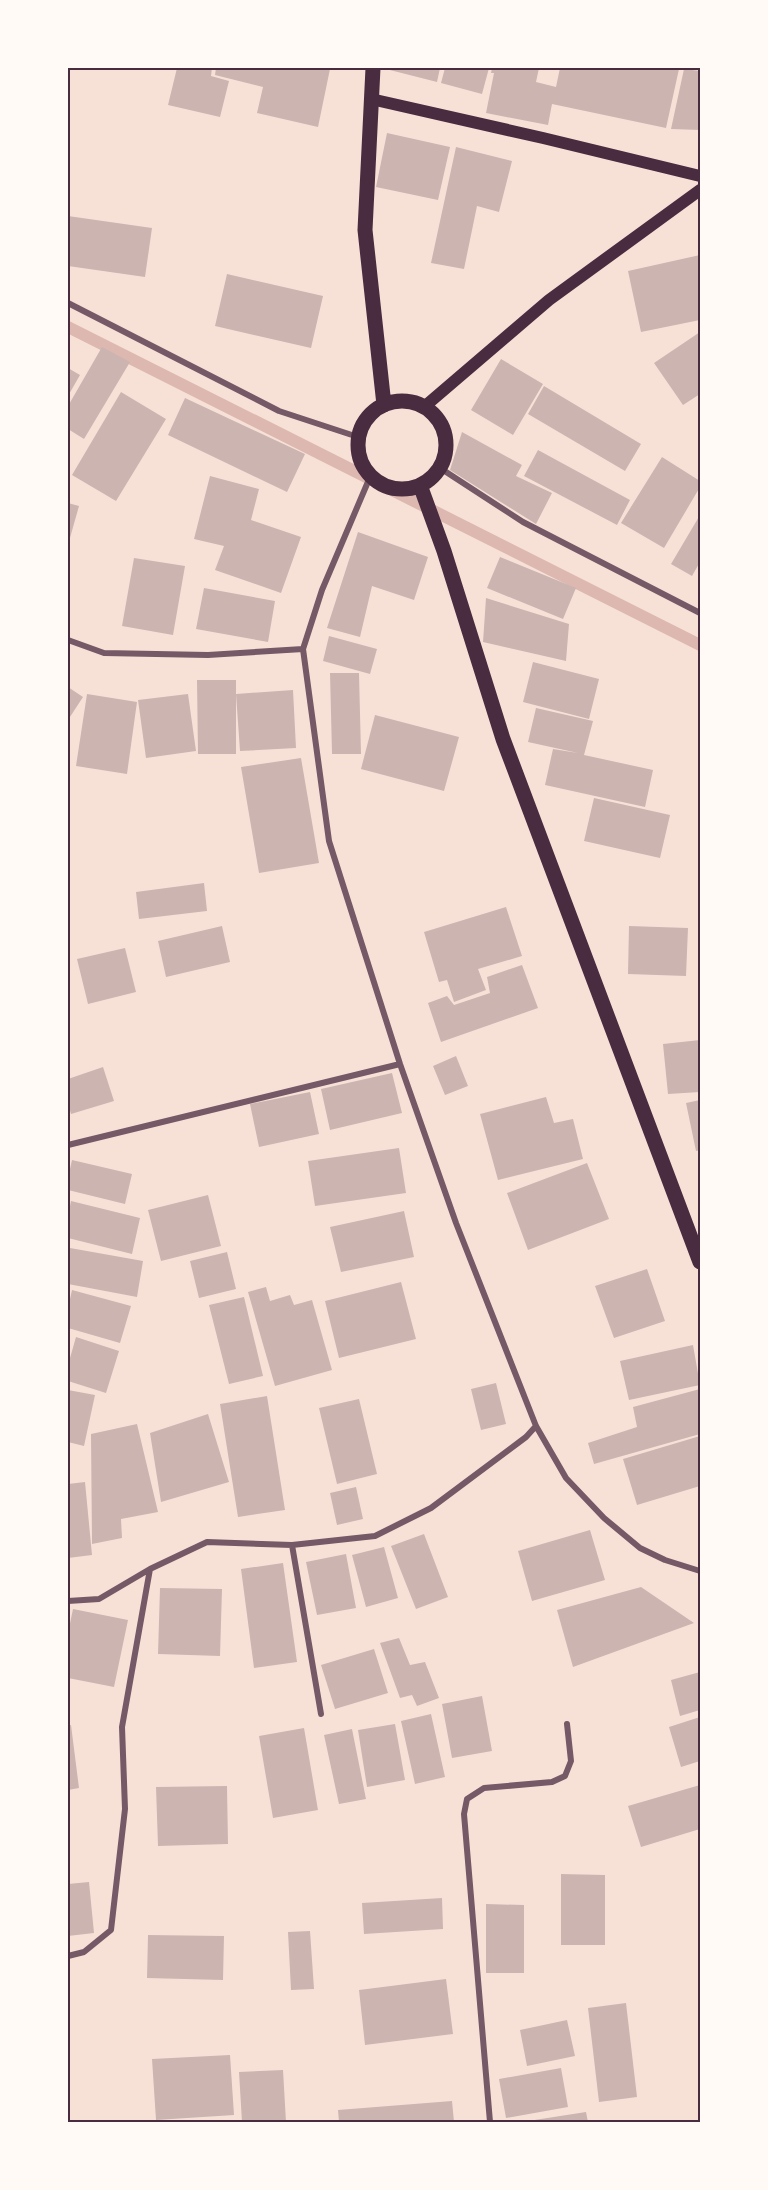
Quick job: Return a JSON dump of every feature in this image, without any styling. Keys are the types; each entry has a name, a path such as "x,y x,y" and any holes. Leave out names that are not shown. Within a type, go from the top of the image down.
{"main road":[{"path":"373,68 364,230 384,405"},
{"path":"371,99 700,176"},
{"path":"424,407 549,300 700,190"},
{"path":"404,402 424,407 435,416 442,428 446,441 445,455 440,468 420,485 408,489 394,489 381,485 370,477 362,465 358,451 358,437 363,423 372,412 384,405 404,402"},
{"path":"420,485 444,551 503,739 700,1262"}],"street":[{"path":"68,303 279,411 358,437"},
{"path":"440,468 523,522 700,613"},
{"path":"370,477 322,590 303,648 329,841 400,1064 456,1223 536,1426 566,1478 604,1518 640,1548 665,1560 700,1572"},
{"path":"68,640 104,653 208,655 303,648"},
{"path":"68,1145 400,1064"},
{"path":"68,1601 99,1599 150,1569 207,1542 292,1545 375,1536 431,1508 526,1437 536,1426"},
{"path":"292,1545 321,1714"},
{"path":"68,1956 84,1952 111,1930 124,1809 122,1727 150,1569"},
{"path":"490,2122 464,1814 467,1799 484,1788 552,1782 565,1776 571,1761 567,1724"}],"building":[{"path":"177,68 212,68 211,76 229,81 220,117 168,105"},
{"path":"216,68 330,69 318,127 257,113 263,87 215,75"},
{"path":"382,68 440,68 437,82"},
{"path":"445,68 489,68 482,94 441,83"},
{"path":"492,68 539,68 536,82 556,87 560,68 679,69 666,128 552,104 548,125 486,113 494,73 491,73"},
{"path":"684,69 700,71 700,130 671,129"},
{"path":"387,133 450,147 438,200 376,187"},
{"path":"456,147 512,161 499,212 477,206 464,269 431,263"},
{"path":"68,216 152,228 145,277 68,266"},
{"path":"700,255 700,320 641,332 628,271"},
{"path":"227,274 323,296 311,348 215,326"},
{"path":"700,332 700,394 683,405 654,363"},
{"path":"102,347 130,362 84,439 68,429 68,406"},
{"path":"501,359 543,384 513,435 471,410"},
{"path":"68,368 80,375 68,396"},
{"path":"544,386 641,444 625,471 528,414"},
{"path":"121,392 166,419 116,501 72,475"},
{"path":"185,398 305,454 287,492 168,435"},
{"path":"462,432 522,465 516,476 552,493 536,524 450,470"},
{"path":"538,450 630,500 617,525 524,476"},
{"path":"662,457 700,481 700,487 664,548 621,523"},
{"path":"210,476 259,489 251,520 301,537 281,593 215,570 224,546 194,539"},
{"path":"68,503 79,506 68,545"},
{"path":"700,515 700,562 692,576 671,564"},
{"path":"358,532 428,557 414,600 372,586 360,637 327,628"},
{"path":"500,557 576,588 563,619 487,588"},
{"path":"134,558 185,566 173,635 122,626"},
{"path":"204,588 275,601 268,642 196,629"},
{"path":"486,598 569,624 566,661 483,642"},
{"path":"329,636 377,649 370,674 323,661"},
{"path":"533,662 599,679 589,719 523,702"},
{"path":"330,673 359,673 361,754 332,754"},
{"path":"197,680 236,680 236,754 198,754"},
{"path":"68,687 83,697 68,720"},
{"path":"293,690 296,748 240,751 236,694"},
{"path":"87,694 137,702 127,774 76,766"},
{"path":"188,694 196,751 146,758 138,700"},
{"path":"536,708 593,721 584,755 653,770 645,807 545,785 553,749 578,753 528,742"},
{"path":"375,715 459,737 444,791 361,769"},
{"path":"301,758 319,863 259,873 241,767"},
{"path":"594,798 670,815 660,858 584,841"},
{"path":"204,883 207,911 139,919 136,892"},
{"path":"506,907 522,956 478,969 486,990 454,1002 447,980 439,982 424,932"},
{"path":"222,926 230,962 166,977 158,941"},
{"path":"629,926 688,928 686,976 628,974"},
{"path":"125,948 136,992 88,1004 77,959"},
{"path":"522,965 538,1008 441,1042 428,1003 447,996 454,1005 490,993 487,977"},
{"path":"700,1040 700,1092 668,1094 663,1044"},
{"path":"456,1056 468,1086 445,1095 433,1066"},
{"path":"103,1067 114,1101 71,1114 68,1104 68,1079"},
{"path":"392,1073 402,1113 330,1130 321,1089"},
{"path":"310,1092 319,1134 259,1147 250,1104"},
{"path":"546,1097 554,1123 573,1119 583,1159 498,1180 480,1114"},
{"path":"700,1100 700,1150 696,1151 686,1103"},
{"path":"399,1148 406,1193 315,1206 308,1161"},
{"path":"72,1160 132,1174 125,1204 68,1190"},
{"path":"587,1163 609,1219 528,1250 507,1193"},
{"path":"208,1195 221,1246 161,1261 148,1210"},
{"path":"71,1201 140,1218 132,1254 68,1238"},
{"path":"404,1211 414,1257 341,1272 330,1227"},
{"path":"70,1248 143,1261 137,1297 68,1284"},
{"path":"227,1252 236,1289 199,1298 190,1261"},
{"path":"647,1269 665,1321 614,1338 595,1286"},
{"path":"401,1282 416,1339 339,1358 325,1301"},
{"path":"266,1287 270,1301 290,1295 294,1305 312,1300 332,1370 275,1386 248,1292"},
{"path":"72,1290 131,1306 120,1343 68,1328 68,1308"},
{"path":"244,1297 263,1376 229,1384 209,1305"},
{"path":"76,1337 119,1351 106,1393 68,1381 68,1365"},
{"path":"693,1345 700,1385 629,1400 620,1361"},
{"path":"496,1383 506,1424 481,1430 471,1389"},
{"path":"700,1389 700,1434 594,1464 588,1443 637,1427 633,1407"},
{"path":"68,1390 95,1395 84,1446 68,1442"},
{"path":"267,1396 285,1510 238,1517 220,1404"},
{"path":"359,1399 377,1474 337,1484 319,1408"},
{"path":"208,1414 229,1482 161,1502 150,1433"},
{"path":"137,1424 158,1512 121,1519 122,1538 92,1544 91,1434"},
{"path":"700,1436 700,1486 637,1505 623,1459"},
{"path":"85,1482 92,1555 68,1558 68,1484"},
{"path":"356,1487 363,1519 337,1525 330,1493"},
{"path":"590,1530 605,1580 532,1601 518,1551"},
{"path":"424,1534 448,1597 416,1609 391,1546"},
{"path":"384,1547 398,1598 366,1607 352,1555"},
{"path":"346,1554 356,1608 317,1615 306,1562"},
{"path":"283,1563 297,1662 254,1668 241,1569"},
{"path":"641,1587 694,1623 573,1667 557,1610"},
{"path":"160,1588 222,1589 220,1656 158,1654"},
{"path":"73,1609 128,1620 114,1687 68,1678 68,1633"},
{"path":"399,1638 410,1665 425,1662 439,1698 417,1706 412,1695 400,1698 380,1643"},
{"path":"374,1649 388,1693 335,1709 321,1665"},
{"path":"700,1672 700,1710 680,1716 671,1680"},
{"path":"482,1696 492,1751 452,1758 442,1704"},
{"path":"431,1714 445,1777 415,1784 401,1721"},
{"path":"700,1717 700,1761 681,1767 669,1727"},
{"path":"395,1724 405,1780 367,1787 358,1730"},
{"path":"71,1725 79,1788 68,1790 68,1726"},
{"path":"304,1728 318,1810 273,1818 259,1736"},
{"path":"352,1729 366,1799 339,1804 324,1735"},
{"path":"700,1785 700,1829 641,1847 628,1806"},
{"path":"227,1786 228,1844 158,1846 156,1787"},
{"path":"561,1874 605,1875 605,1945 561,1945"},
{"path":"89,1882 94,1933 68,1936 68,1884"},
{"path":"442,1898 443,1929 364,1934 362,1903"},
{"path":"486,1904 524,1905 524,1973 486,1973"},
{"path":"310,1931 314,1989 291,1990 288,1932"},
{"path":"148,1935 224,1936 223,1980 147,1978"},
{"path":"446,1979 453,2034 365,2045 359,1990"},
{"path":"626,2003 637,2097 599,2102 588,2008"},
{"path":"567,2020 575,2056 527,2066 520,2030"},
{"path":"230,2055 234,2115 156,2120 152,2059"},
{"path":"561,2068 568,2107 506,2118 499,2079"},
{"path":"283,2070 286,2122 242,2122 239,2072"},
{"path":"452,2101 454,2122 339,2122 338,2110"},
{"path":"586,2112 588,2122 528,2122 528,2121"}],"waterway":[{"path":"68,327 700,645"}]}
